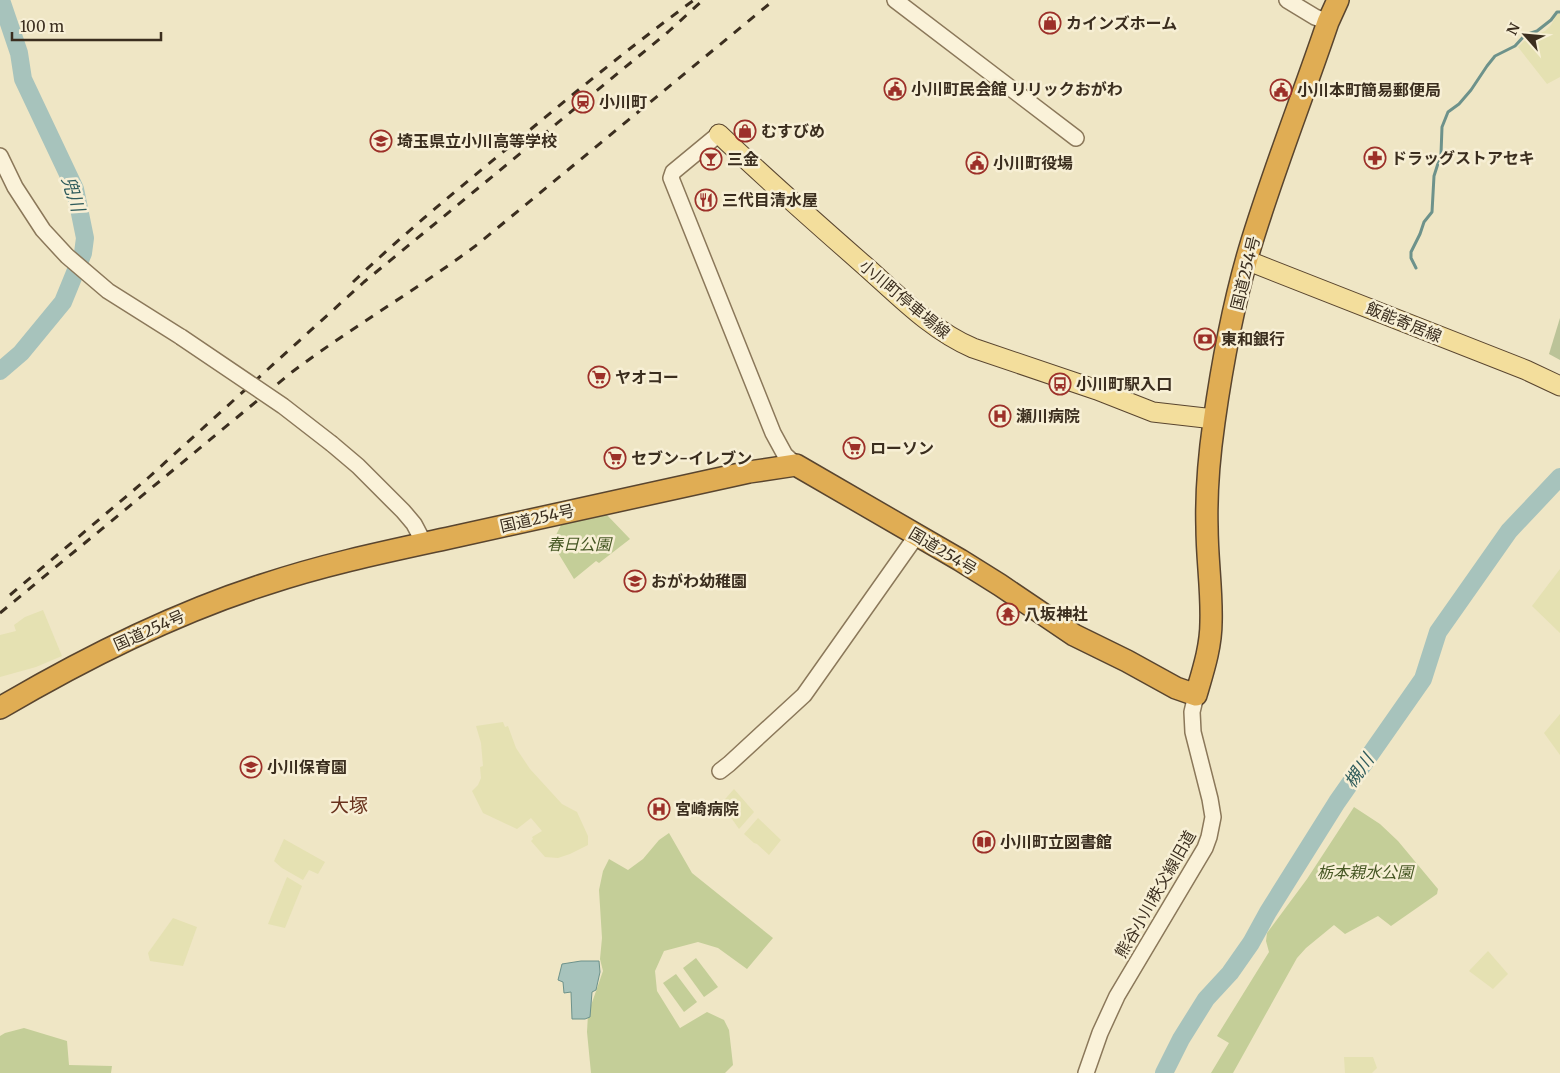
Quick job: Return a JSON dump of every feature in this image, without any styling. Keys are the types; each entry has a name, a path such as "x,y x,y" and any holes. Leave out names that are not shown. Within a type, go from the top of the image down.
{"highway":[{"name":"国道254号","path":"0,708 86,659 127,639 209,604 266,584 322,567 424,543 749,472 796,465 1000,585 1074,635 1176,688 1196,695 1208,656 1211,623 1207,509 1208,473 1214,419 1225,355 1246,260 1272,178 1328,22 1338,0"}],"main road":[{"name":"小川町停車場線","path":"719,134 893,291 939,330 955,340 1153,412 1214,419"},
{"name":"飯能寄居線","path":"1246,260 1526,370 1560,386"}],"street":[{"path":"896,0 1076,138"},
{"path":"1287,0 1328,22"},
{"path":"719,134 673,172 671,178 773,433 785,455 796,465"},
{"path":"0,156 15,187 45,233 85,273 108,291 283,406 332,444 358,466 403,511 414,524 424,543"},
{"path":"720,771 804,695 917,535"},
{"name":"熊谷小川秩父線旧道","path":"1086,1073 1100,1033 1117,996 1205,848 1209,837 1213,817 1192,727 1192,712 1196,695"}],"shaded area":[{"path":"1557,14 1560,14 1560,77 1547,84 1518,47 1524,41 1545,31"},
{"path":"1560,569 1560,633 1532,606"},
{"path":"43,610 62,656 36,667 0,677 0,635 16,631 14,625 25,617"},
{"path":"1560,714 1560,755 1544,733"},
{"path":"503,722 505,727 508,726 516,748 530,769 562,804 577,812 588,836 588,845 558,858 545,857 531,841 532,837 542,831 531,818 517,829 483,813 472,791 478,785 481,778 480,767 483,766 481,743 476,726"},
{"path":"734,789 754,812 739,829 719,806"},
{"path":"758,818 781,840 769,855 744,834"},
{"path":"284,839 325,862 318,874 309,870 303,880 274,861"},
{"path":"287,877 302,886 285,928 268,924"},
{"path":"173,918 197,927 183,966 150,961 148,953"},
{"path":"1488,951 1508,974 1493,989 1469,971"},
{"path":"1344,1057 1373,1057 1377,1068 1372,1073 1345,1073"}],"green space":[{"path":"1560,318 1560,360 1549,354"},
{"name":"春日公園","path":"606,514 630,539 599,563 596,561 574,579 552,543 561,525"},
{"name":"栃本親水公園","path":"1354,807 1380,824 1398,841 1438,889 1437,894 1391,926 1378,916 1345,934 1334,925 1297,958 1233,1073 1211,1073 1229,1043 1217,1036 1269,952 1266,941 1267,933 1307,879"},
{"path":"669,833 692,873 773,938 747,969 718,948 698,942 664,951 655,971 657,991 680,1028 707,1012 724,1020 729,1030 733,1065 725,1073 591,1073 587,1032 588,1014 603,971 600,959 602,938 599,890 603,871 609,859 628,870 643,859 659,840"},
{"path":"696,958 718,987 704,997 683,968"},
{"path":"676,974 697,1002 684,1012 663,983"},
{"path":"24,1028 67,1041 69,1065 112,1066 111,1073 0,1073 0,1036"}],"water":[{"path":"599,961 600,972 596,990 592,992 590,1017 572,1019 571,992 564,993 563,982 558,980 562,964"}],"waterway":[{"name":"兜川","path":"0,371 21,353 63,302 83,253 85,238 75,189 23,79 19,53 1,0"},
{"path":"1416,268 1411,258 1411,252 1424,222 1432,212 1434,176 1441,154 1442,127 1448,112 1459,104 1471,90 1495,56 1515,46 1525,35 1537,31 1551,20 1557,12 1560,12"},
{"name":"槻川","path":"1164,1073 1181,1039 1206,999 1230,973 1251,943 1268,912 1337,802 1423,679 1438,632 1509,531 1560,477"}],"railway":[{"path":"353,282 485,166 611,63 694,0"},
{"path":"10,595 148,478 364,282 668,32 703,0"},
{"path":"0,613 292,372 478,244 774,0"}],"place":[{"name":"カインズホーム","path":"1050,23"},
{"name":"小川町民会館 リリックおがわ","path":"895,89"},
{"name":"小川本町簡易郵便局","path":"1281,90"},
{"name":"小川町","path":"583,102"},
{"name":"むすびめ","path":"745,131"},
{"name":"埼玉県立小川高等学校","path":"381,141"},
{"name":"ドラッグストアセキ","path":"1375,158"},
{"name":"三金","path":"711,159"},
{"name":"小川町役場","path":"977,163"},
{"name":"三代目清水屋","path":"706,200"},
{"name":"東和銀行","path":"1205,339"},
{"name":"ヤオコー","path":"599,377"},
{"name":"小川町駅入口","path":"1060,384"},
{"name":"瀬川病院","path":"1000,416"},
{"name":"ローソン","path":"854,448"},
{"name":"セブン-イレブン","path":"615,458"},
{"name":"おがわ幼稚園","path":"635,581"},
{"name":"八坂神社","path":"1008,614"},
{"name":"小川保育園","path":"251,767"},
{"name":"宮崎病院","path":"659,809"},
{"name":"小川町立図書館","path":"984,842"}],"district":[{"name":"大塚","path":"349,805"}]}
